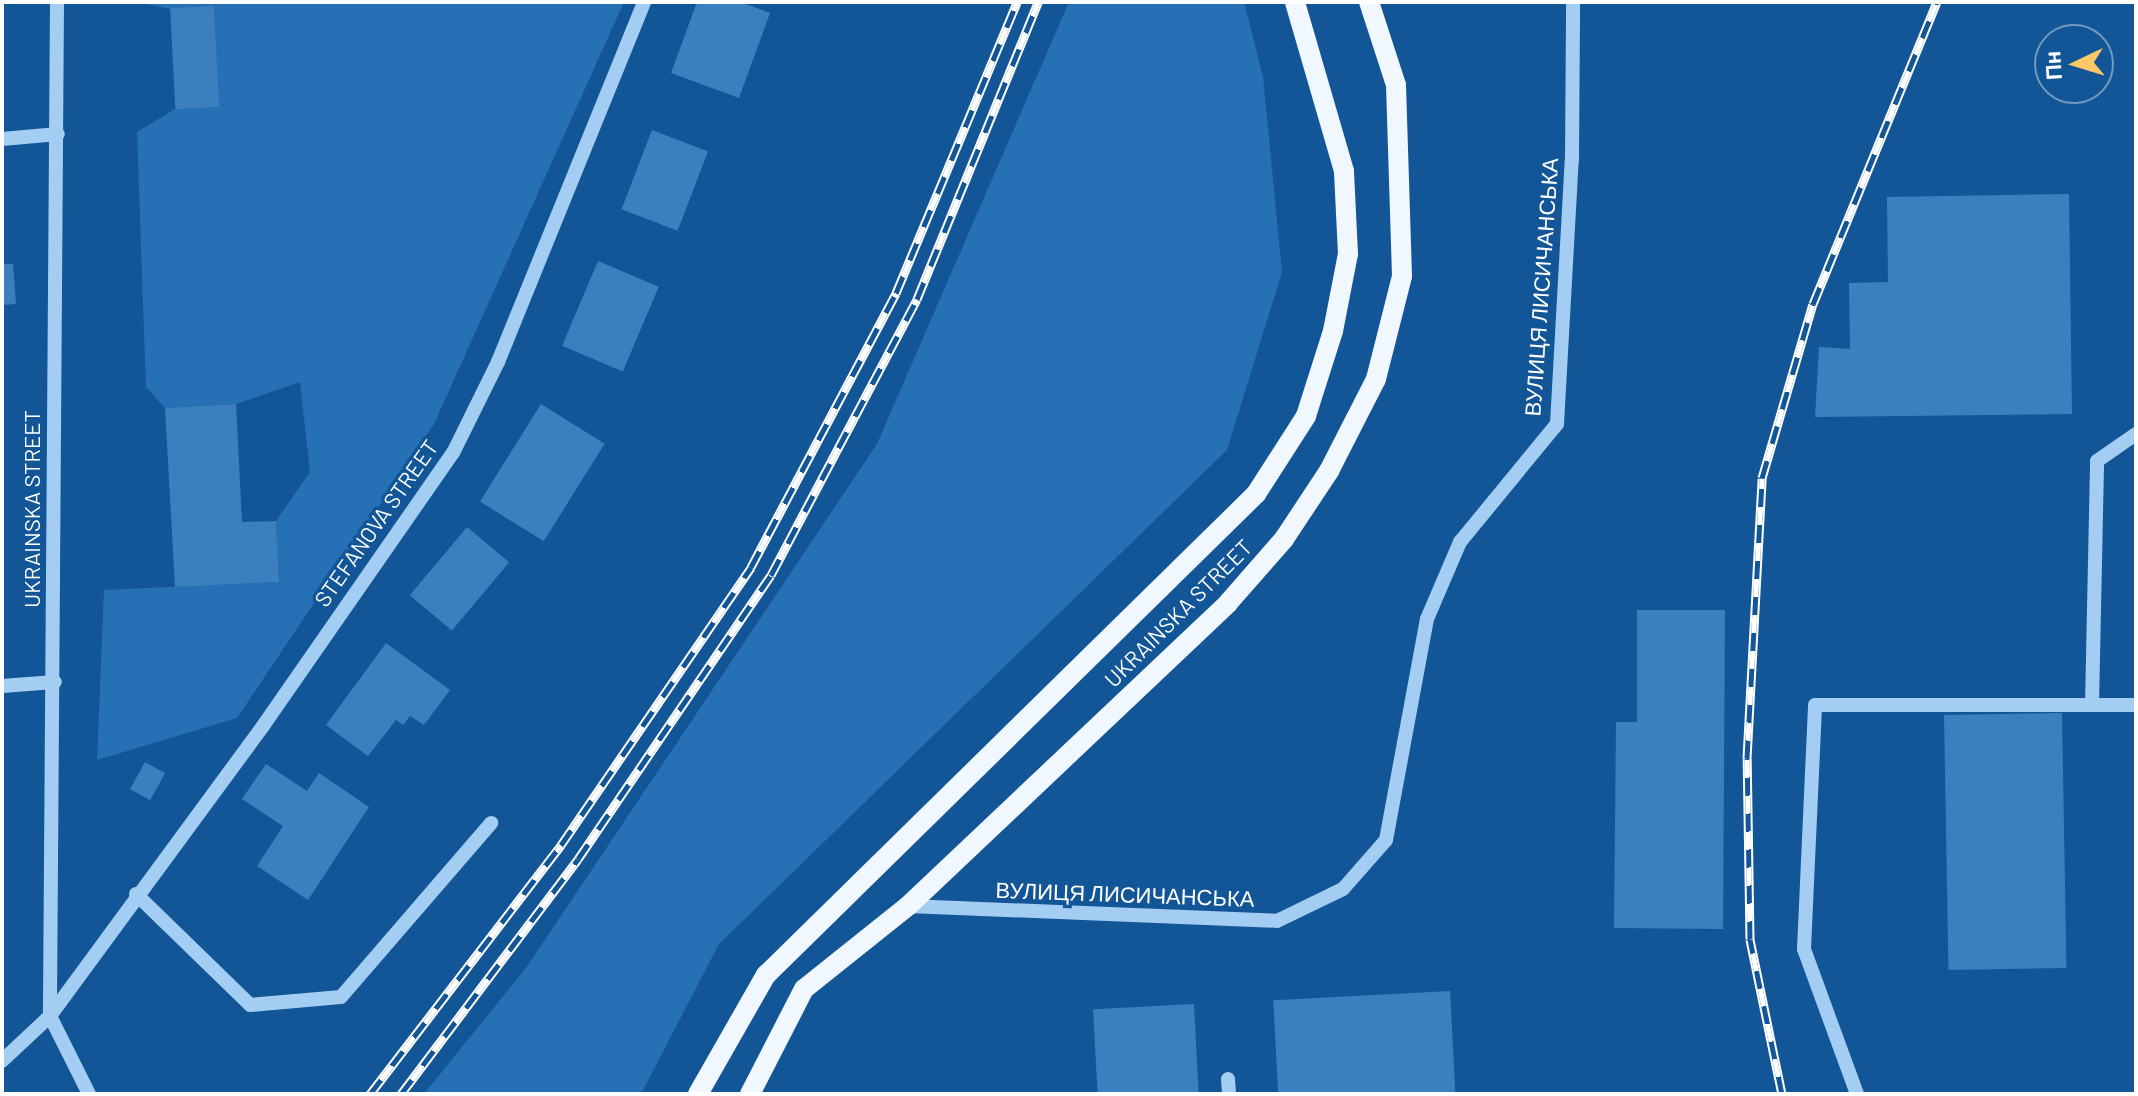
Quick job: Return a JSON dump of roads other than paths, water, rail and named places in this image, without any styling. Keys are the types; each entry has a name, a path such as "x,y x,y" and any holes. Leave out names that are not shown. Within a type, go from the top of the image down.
{"main road":[{"name":"UKRAINSKA STREET","path":"698,1094 766,975 1256,494 1306,416 1333,331 1348,254 1344,171 1295,2"},
{"name":"UKRAINSKA STREET","path":"750,1094 804,989 908,906 1228,603 1284,539 1329,471 1376,379 1402,276 1396,85 1369,2"}],"street":[{"name":"UKRAINSKA STREET","path":"50,1016 55,682 57,2"},
{"name":"STEFANOVA STREET","path":"2,1061 50,1016 136,894 263,726 453,453 498,362 644,2"},
{"name":"ВУЛИЦЯ ЛИСИЧАНСЬКА","path":"908,906 1277,921 1343,889 1386,840 1427,619 1460,542 1557,424 1572,159 1573,2"},
{"path":"2,139 58,134"},
{"path":"2092,705 2097,461 2136,434"},
{"path":"2,686 55,682"},
{"path":"1857,1094 1804,949 1815,705 2136,705"},
{"path":"136,894 250,1005 341,997 491,823"},
{"path":"50,1016 89,1094"}],"railway":[{"path":"370,1094 561,845 751,567 896,293 1017,2"},
{"path":"401,1094 578,859 771,575 917,299 1038,2"},
{"path":"1782,1094 1750,939 1747,758 1762,478 1813,304 1937,2"}]}
